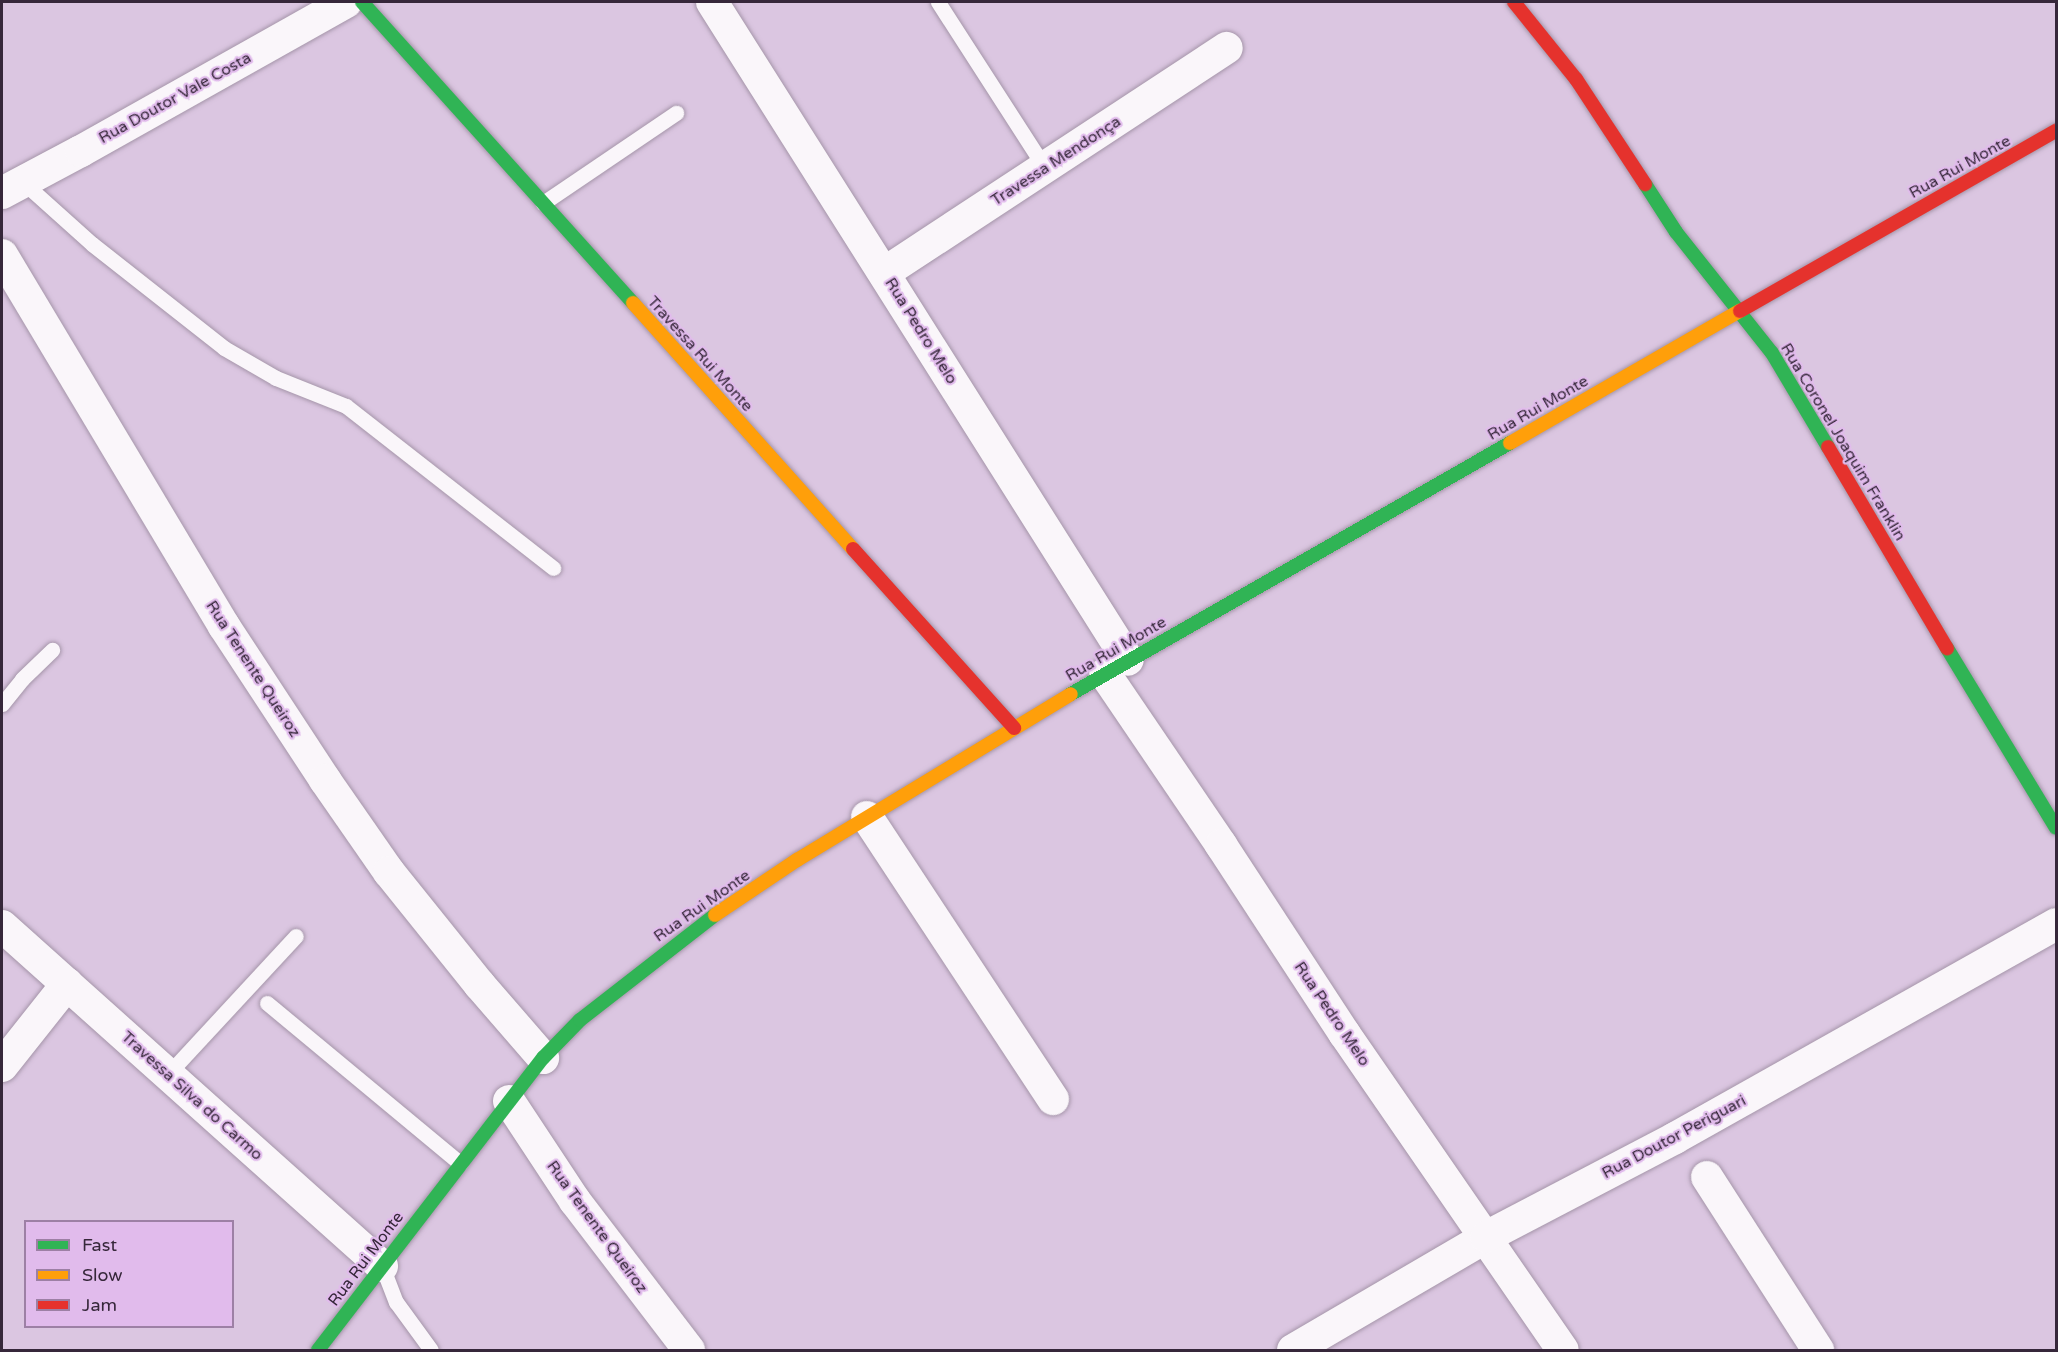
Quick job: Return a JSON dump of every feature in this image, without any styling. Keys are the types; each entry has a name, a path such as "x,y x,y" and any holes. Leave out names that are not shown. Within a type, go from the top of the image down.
{"street":[{"name":"Rua Doutor Vale Costa","path":"13,188 346,2"},
{"name":"Travessa Rui Monte","path":"362,2 1014,728"},
{"name":"Rua Pedro Melo","path":"712,2 884,273 1221,845 1344,1033 1563,1350"},
{"name":"Rua Coronel Joaquim Franklin","path":"1514,2 1576,79 1676,232 1737,312 1772,353 2056,828"},
{"name":"Travessa Mendonça","path":"884,273 1227,48"},
{"name":"Rua Rui Monte","path":"318,1350 543,1058 589,1013 698,927 797,860 1117,667 2056,131"},
{"name":"Rua Tenente Queiroz","path":"2,255 224,626 324,780 396,881 478,984 543,1058"},
{"path":"867,818 1053,1099"},
{"name":"Rua Doutor Periguari","path":"1293,1350 1486,1237 1675,1138 2056,924"},
{"name":"Travessa Silva do Carmo","path":"2,926 382,1266"},
{"path":"2,1066 68,984"},
{"name":"Rua Tenente Queiroz","path":"509,1101 575,1201 689,1350"},
{"path":"1707,1177 1818,1350"}],"lane":[{"path":"938,2 1044,168"},
{"path":"543,203 676,113"},
{"path":"13,188 92,244 224,348 276,378 346,406 553,568"},
{"path":"2,704 22,679 52,650"},
{"path":"168,1074 296,936"},
{"path":"267,1003 460,1163"},
{"path":"382,1266 396,1302 431,1350"}],"traffic: fast":[{"path":"362,2 633,303"},
{"path":"1645,184 1676,232 1772,353 1828,447"},
{"path":"1071,694 1510,443"},
{"path":"1947,648 2056,828"},
{"path":"318,1350 543,1058 580,1020 715,915"}],"traffic: slow":[{"path":"633,303 853,549"},
{"path":"1510,443 1740,311"},
{"path":"715,915 797,860 1071,694"}],"traffic: jam":[{"path":"1514,2 1576,79 1645,184"},
{"path":"1740,311 2056,131"},
{"path":"1828,447 1947,648"},
{"path":"853,549 1014,728"}]}
